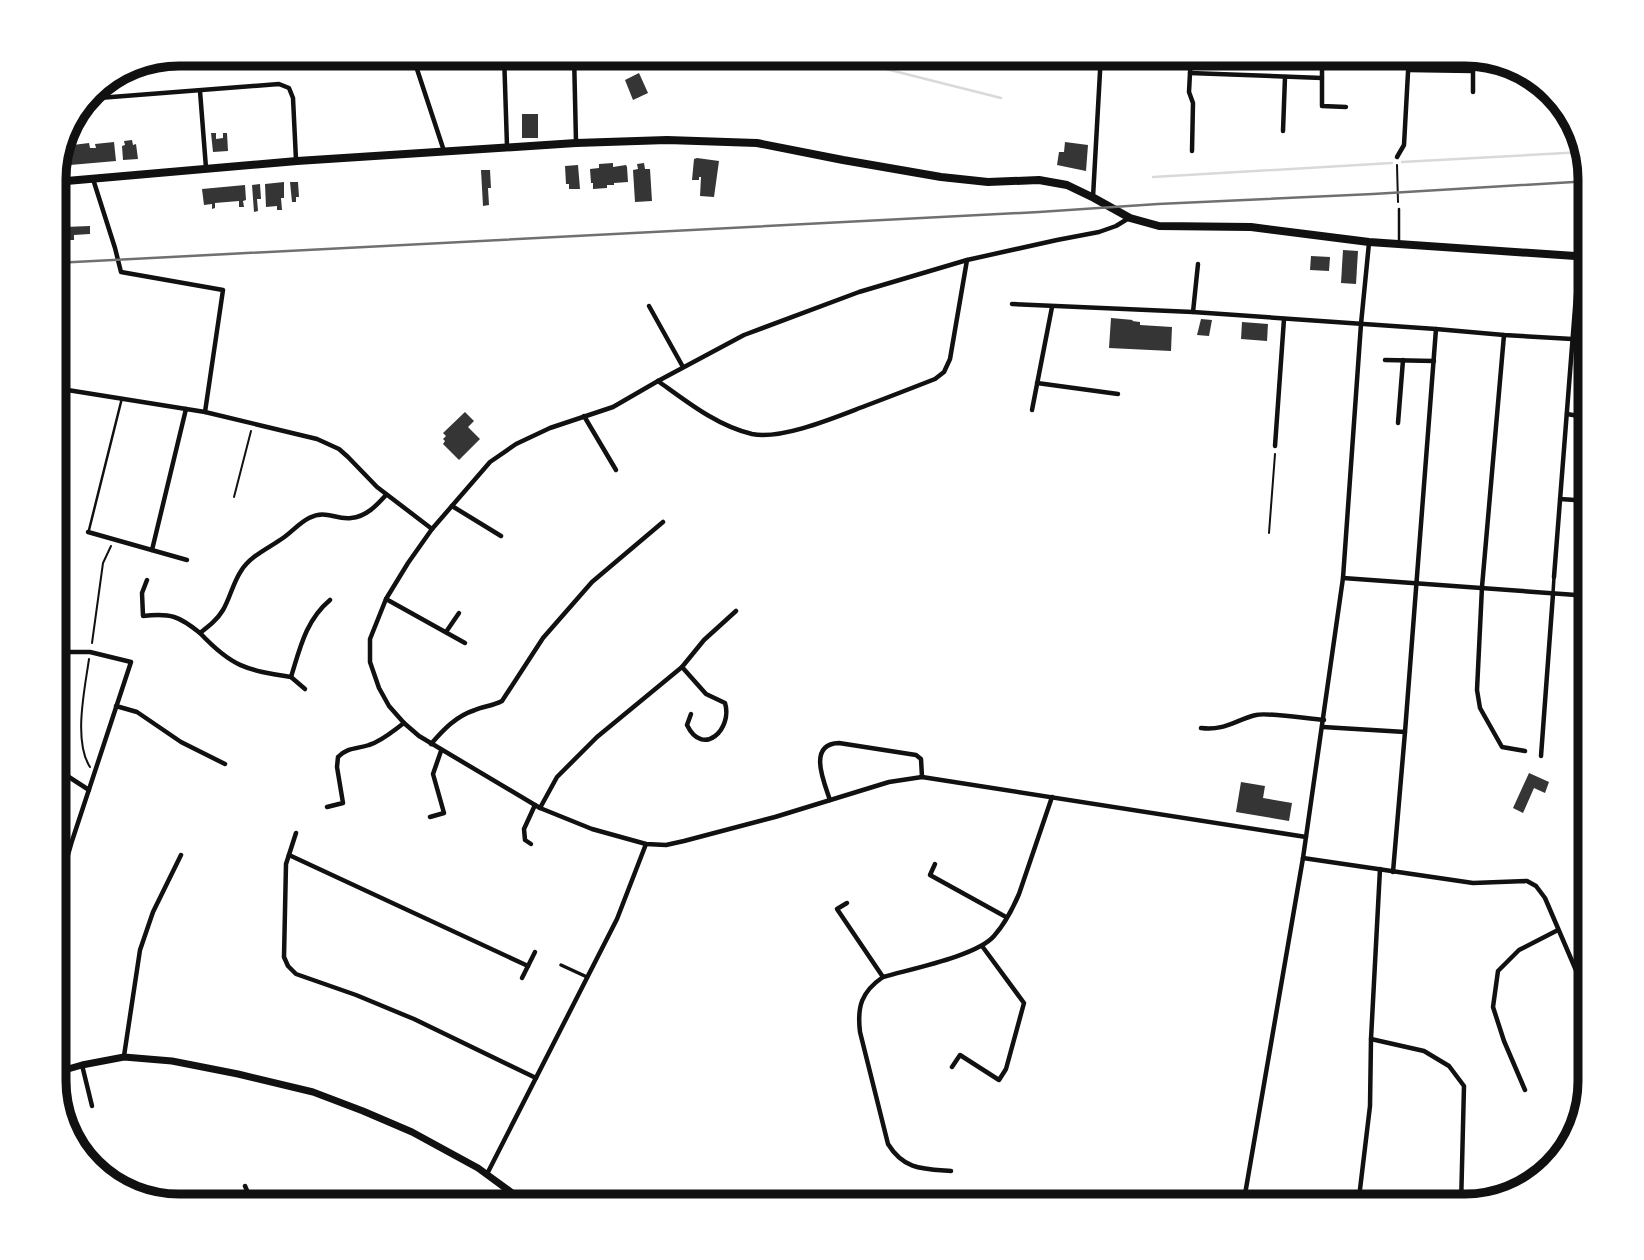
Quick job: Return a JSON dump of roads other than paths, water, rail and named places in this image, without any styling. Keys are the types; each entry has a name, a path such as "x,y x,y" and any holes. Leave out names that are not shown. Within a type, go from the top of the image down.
{"highway":[{"path":"67,181 297,161 576,143 667,140 757,143 941,177 988,182 1039,180 1067,185 1130,218 1159,226 1251,228 1369,242 1578,257"}],"main road":[{"path":"67,1069 124,1057 172,1061 313,1092 412,1132 478,1168 515,1194"}],"street":[{"path":"416,66 444,152"},
{"path":"504,66 507,147"},
{"path":"574,66 576,143"},
{"path":"1093,197 1100,66"},
{"path":"1190,66 1192,151"},
{"path":"1322,66 1322,106 1346,107"},
{"path":"1397,157 1404,145 1409,66"},
{"path":"1473,67 1473,92"},
{"path":"1409,70 1473,71"},
{"path":"1190,74 1322,78"},
{"path":"1283,131 1285,77"},
{"path":"103,98 279,84 289,88 293,98 297,161"},
{"path":"200,90 206,168"},
{"path":"92,178 121,272 223,290 205,412"},
{"path":"1130,218 1099,232 967,260 859,292 744,335 613,407 550,428 516,444 490,462 432,529 408,563 386,599 370,639 370,662 389,706 404,723 441,751 537,807 646,845 684,841 775,817 889,782 922,777 1306,837"},
{"path":"1245,1194 1303,858 1343,578 1369,242"},
{"path":"1541,756 1578,257"},
{"path":"658,381 709,415 753,434 779,433 817,424 935,379 944,372 950,359 967,260"},
{"path":"1193,312 1198,264"},
{"path":"1012,304 1193,312 1578,338"},
{"path":"649,306 683,368"},
{"path":"1032,410 1052,307"},
{"path":"1275,446 1284,319"},
{"path":"1393,872 1436,328"},
{"path":"1504,335 1482,587 1477,690 1480,708 1502,747 1525,751"},
{"path":"1384,360 1434,361"},
{"path":"1398,423 1404,360"},
{"path":"1037,383 1118,394"},
{"path":"67,390 205,412 317,439 339,449 386,495 432,529"},
{"path":"152,550 186,409"},
{"path":"1567,414 1578,416"},
{"path":"584,416 616,470"},
{"path":"200,633 213,623 223,610 241,570 248,561 309,518 319,514 349,519 360,516 374,508 386,495"},
{"path":"1560,499 1578,500"},
{"path":"452,506 500,536"},
{"path":"431,744 456,719 473,710 502,701 543,638 592,582 663,522"},
{"path":"88,532 187,560"},
{"path":"1343,578 1578,595"},
{"path":"147,580 142,593 143,616 164,614 184,620 226,658 242,667 262,673 291,677 305,689"},
{"path":"386,599 465,643"},
{"path":"291,677 311,619 330,600"},
{"path":"531,844 525,840 524,829 557,777 597,737 682,667 704,640 736,611"},
{"path":"446,632 459,612"},
{"path":"67,652 85,651 131,662 67,857"},
{"path":"682,667 706,694 724,703 727,712 719,733 712,739 704,740 695,738 687,724 691,713"},
{"path":"116,706 137,712 181,743 225,764"},
{"path":"1201,727 1213,729 1259,714 1405,732"},
{"path":"327,807 343,803 337,767 338,757 343,751 381,740 404,723"},
{"path":"830,800 820,762 823,749 830,743 916,755 921,759 922,777"},
{"path":"430,817 444,813 433,774 441,751"},
{"path":"67,776 89,790"},
{"path":"951,1171 914,1167 894,1154 888,1144 860,1032 858,1017 862,999 872,985 883,977 968,953 994,937 1019,894 1052,797"},
{"path":"296,833 286,864 284,887 284,957 288,966 296,974 414,1019 536,1078"},
{"path":"487,1174 618,919 646,845"},
{"path":"124,1057 142,943 153,912 181,855"},
{"path":"289,855 528,966"},
{"path":"1303,858 1473,883 1527,881 1536,886 1545,898 1578,976"},
{"path":"935,864 930,875 1006,916"},
{"path":"1359,1194 1370,1106 1380,869"},
{"path":"846,903 836,909 883,977"},
{"path":"1525,1090 1493,1007 1498,971 1519,950 1558,930"},
{"path":"952,1067 960,1055 999,1080 1006,1069 1024,1003 982,946"},
{"path":"522,978 535,952"},
{"path":"561,965 587,977"},
{"path":"1371,1039 1424,1051 1449,1066 1464,1086 1461,1194"},
{"path":"82,1065 92,1106"},
{"path":"245,1186 249,1194"}],"lane":[{"path":"1399,209 1399,244"},
{"path":"88,532 121,398"}],"waterway":[{"path":"871,66 1001,98"},
{"path":"1402,162 1574,152"},
{"path":"1153,177 1392,163"}],"railway":[{"path":"67,262 1578,182"}]}
